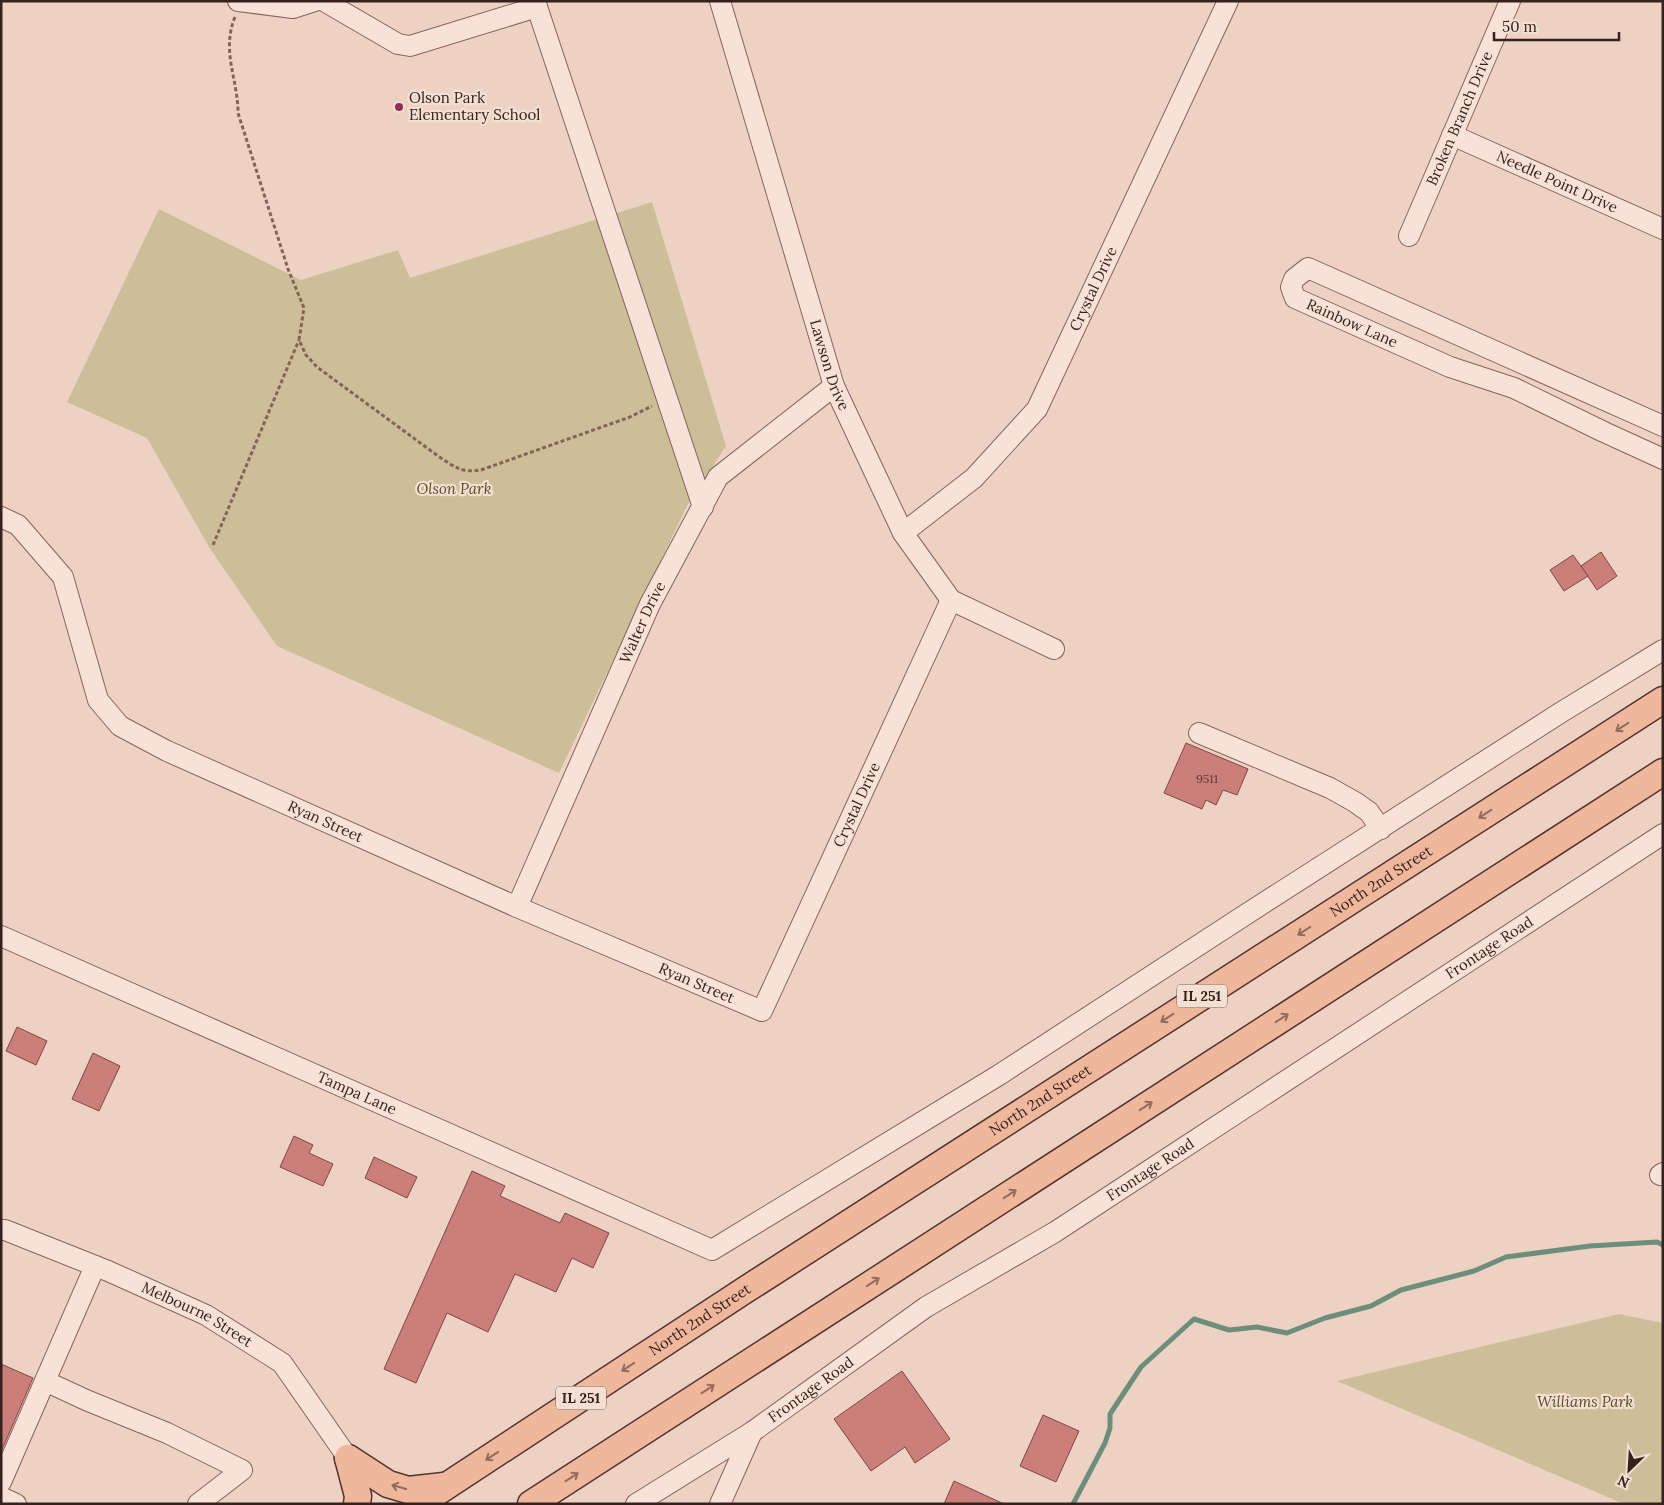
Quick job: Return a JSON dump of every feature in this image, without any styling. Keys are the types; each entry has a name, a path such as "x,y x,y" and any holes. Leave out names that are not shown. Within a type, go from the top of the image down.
{"main road":[{"name":"North 2nd Street","path":"419,1504 742,1292 1663,700"},
{"path":"531,1504 1663,772"},
{"path":"348,1458 388,1484 408,1490 447,1485"},
{"path":"348,1458 358,1496 357,1504"}],"street":[{"path":"239,2 293,8 315,1"},
{"path":"324,1 398,44 410,46 536,4 703,507"},
{"name":"Lawson Drive","path":"720,1 834,386 903,533 951,600 1054,650"},
{"name":"Crystal Drive","path":"903,533 974,478 1037,409 1228,1"},
{"name":"Broken Branch Drive","path":"1409,236 1510,1"},
{"name":"Needle Point Drive","path":"1452,135 1663,229"},
{"name":"Rainbow Lane","path":"1663,426 1308,268 1294,279 1291,287 1295,298 1450,367 1514,388 1663,459"},
{"name":"Walter Drive","path":"517,907 650,604 718,477 834,386"},
{"name":"Ryan Street","path":"1,518 18,525 63,577 98,700 120,726 167,751 517,907 762,1011"},
{"name":"Crystal Drive","path":"762,1011 951,600"},
{"path":"1199,733 1330,788 1369,812 1381,829 1560,713 1663,650"},
{"name":"Tampa Lane","path":"1,936 712,1250 1000,1075 1381,829"},
{"name":"Frontage Road","path":"636,1504 752,1432 926,1307 1055,1232 1663,834"},
{"name":"Melbourne Street","path":"1,1230 95,1266 206,1315 282,1363 348,1458"},
{"path":"1,1482 95,1266"},
{"path":"45,1381 167,1433 242,1470 198,1504"},
{"path":"720,1504 752,1432"},
{"path":"1,1497 16,1504"}],"path":[{"path":"214,545 299,340 304,308 288,270 238,113 229,39 239,2"},
{"path":"299,340 306,355 317,367 438,456 457,468 468,472 482,470 630,417 651,407 666,395"}],"green space":[{"name":"Olson Park","path":"652,202 726,446 687,506 559,773 277,646 209,547 147,438 67,402 159,209 301,280 398,250 410,278"},
{"name":"Williams Park","path":"1619,1314 1663,1323 1663,1504 1624,1504 1337,1381"}],"building":[{"path":"1601,552 1617,576 1597,590 1581,566"},
{"path":"1573,555 1588,576 1564,591 1550,570"},
{"path":"1186,743 1248,769 1237,795 1223,790 1216,805 1206,800 1202,809 1164,793"},
{"path":"17,1027 47,1041 36,1065 6,1051"},
{"path":"93,1053 120,1066 99,1111 72,1099"},
{"path":"294,1136 313,1145 309,1153 333,1164 323,1186 280,1167"},
{"path":"374,1157 417,1177 407,1198 365,1178"},
{"path":"472,1171 505,1186 500,1196 560,1223 565,1213 609,1233 593,1268 572,1258 556,1292 515,1274 488,1332 447,1313 416,1383 384,1369"},
{"path":"1,1364 33,1378 1,1452"},
{"path":"902,1371 950,1439 915,1463 905,1447 871,1471 834,1419"},
{"path":"1043,1415 1079,1431 1056,1482 1020,1466"},
{"path":"954,1481 1004,1504 944,1504"}],"waterway":[{"path":"1073,1504 1105,1443 1110,1428 1110,1414 1141,1367 1194,1319 1229,1330 1257,1327 1287,1333 1325,1318 1371,1306 1401,1290 1474,1271 1506,1257 1590,1246 1657,1242 1663,1245"}],"place":[{"name":"Olson Park Elementary School","path":"399,107"}]}
